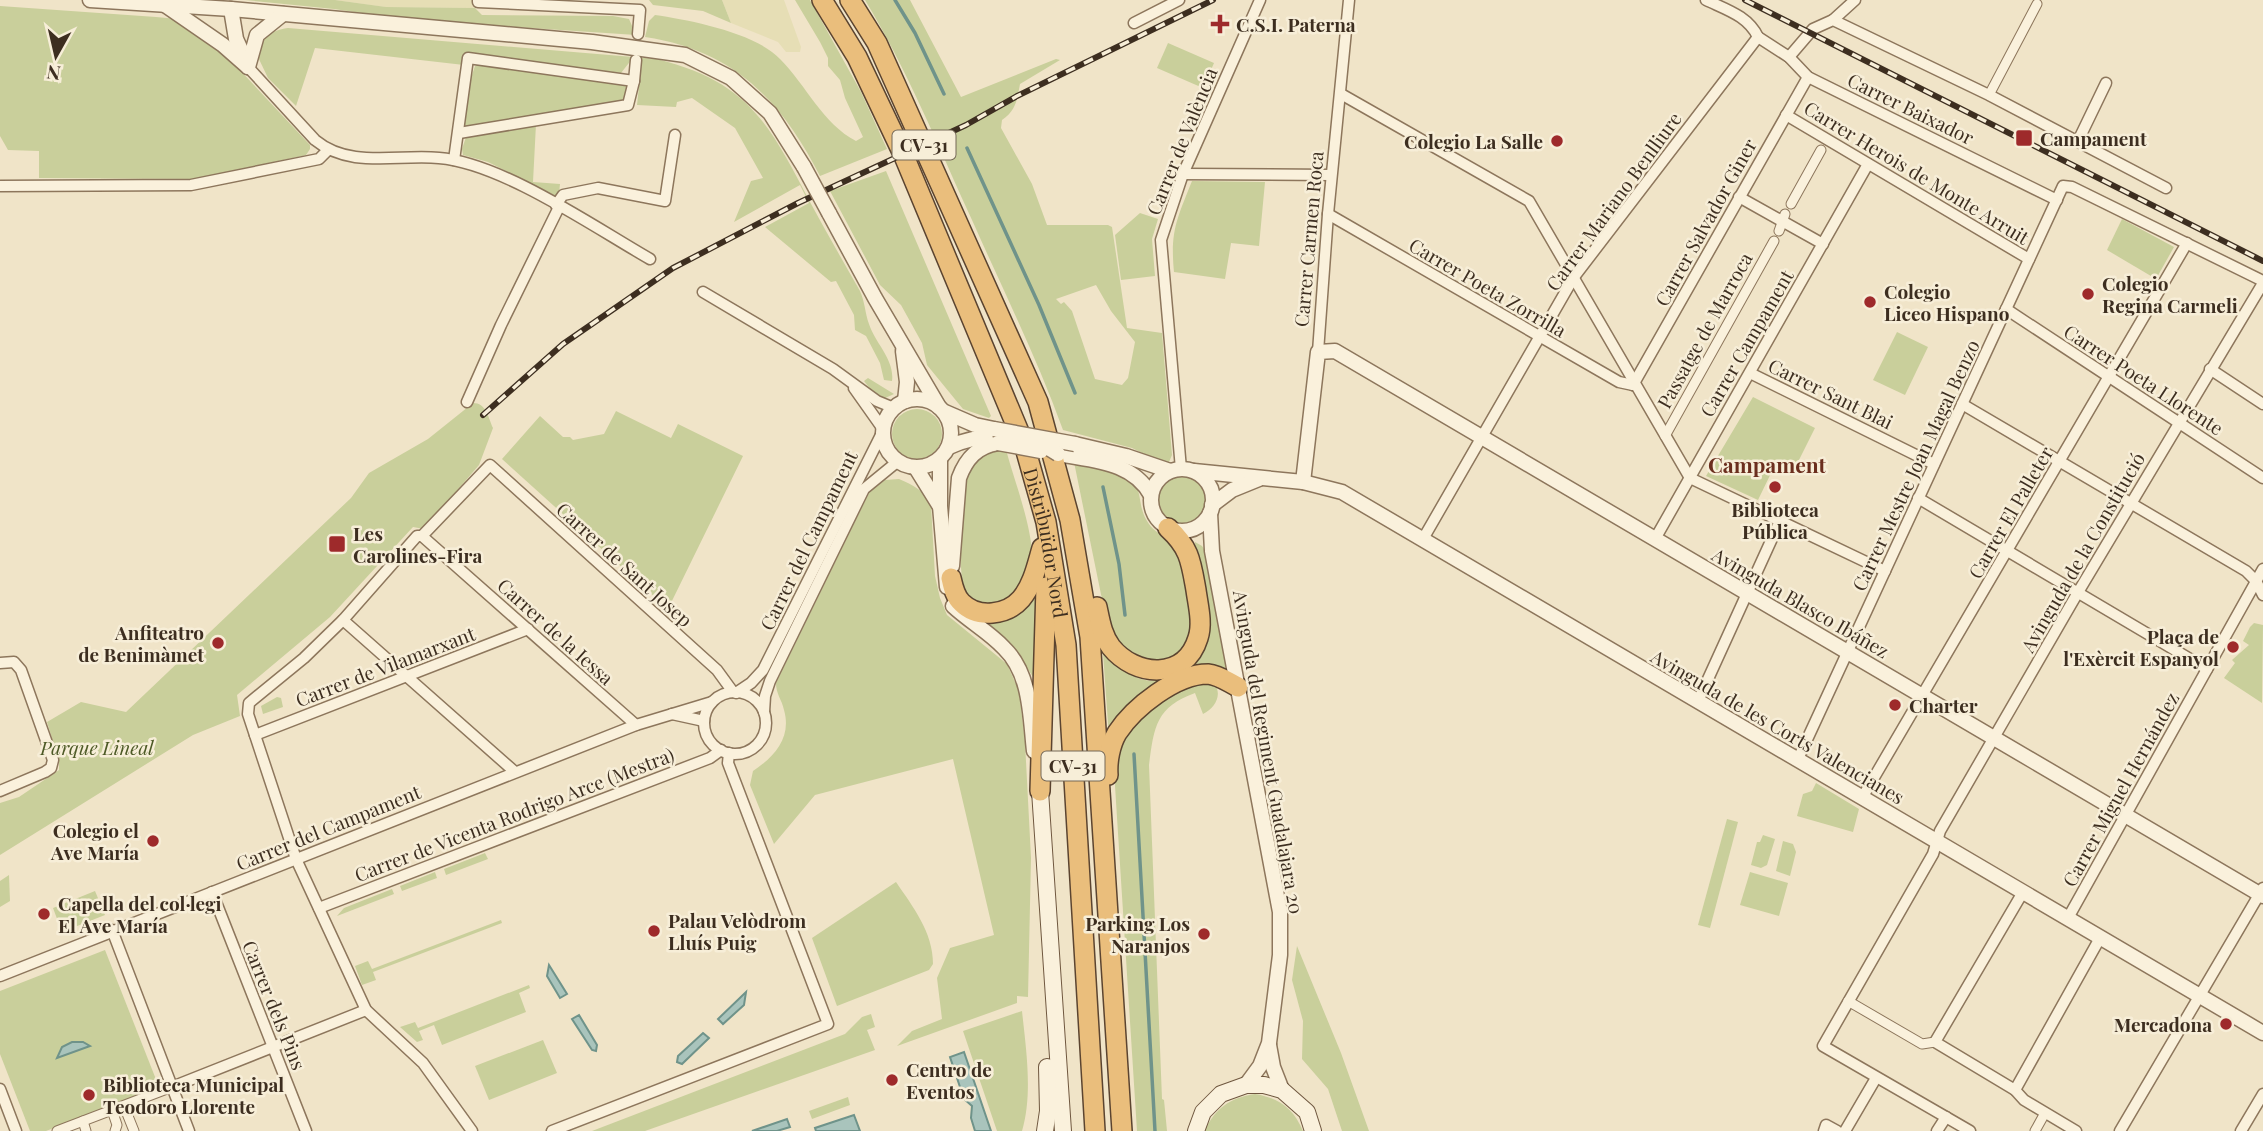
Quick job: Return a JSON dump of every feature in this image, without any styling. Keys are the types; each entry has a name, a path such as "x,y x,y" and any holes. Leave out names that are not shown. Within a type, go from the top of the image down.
{"highway":[{"name":"Distribuïdor Nord","path":"822,0 857,57 904,156 1024,444 1045,522 1066,645 1095,1131"},
{"name":"Distribuïdor Nord","path":"850,0 877,43 1038,402 1070,520 1090,637 1122,1131"},
{"path":"1008,409 1012,447 1042,548 1047,595 1040,791"},
{"path":"1059,477 1080,520 1102,633 1124,660 1153,671 1175,666 1185,659 1199,638 1200,620 1190,555 1180,539 1168,528"},
{"path":"951,578 961,603 974,611 992,614 1010,609 1022,598 1032,581 1042,548"},
{"path":"1104,856 1111,829 1107,762 1116,734 1136,710 1182,679 1209,674 1238,687"}],"main road":[{"path":"1040,791 1063,1131"},
{"path":"1045,1131 1049,1099 1047,1051 1053,999"},
{"path":"1196,1131 1203,1112 1221,1094 1245,1085 1264,1085 1282,1090 1307,1112 1313,1131"}],"street":[{"path":"90,0 231,9 592,42 685,55 731,78 770,113 804,167 902,346 952,429 945,453 940,506 945,575 953,605 1005,648 1020,669 1026,688 1040,791"},
{"path":"478,0 640,10 638,34"},
{"path":"1134,23 1179,0"},
{"name":"Carrer de València","path":"1182,470 1161,240 1183,174 1260,0"},
{"name":"Carrer Carmen Roca","path":"1303,482 1318,352 1331,175 1349,0"},
{"name":"Carrer Baixador","path":"1706,0 1743,17 1753,26 1758,37 1789,57 1808,77 2057,200"},
{"path":"1789,57 1813,29 1833,20 1856,0"},
{"path":"1989,96 2037,4"},
{"path":"165,5 223,45 248,67 315,140 328,150 358,158 440,158 493,173 650,259"},
{"path":"223,45 231,9"},
{"path":"231,9 236,39 248,67"},
{"path":"248,67 257,35 283,14"},
{"path":"1833,20 1989,96 2166,188"},
{"name":"Carrer Mariano Benlliure","path":"1423,539 1574,277 1758,37"},
{"path":"454,160 468,58 634,81"},
{"path":"459,133 628,105 636,60"},
{"name":"Carrer Salvador Giner","path":"1633,385 1808,77"},
{"path":"2078,141 2106,83"},
{"path":"1341,94 1529,201 1633,385 1690,478 1885,571"},
{"name":"Carrer Herois de Monte Arruit","path":"1786,115 1824,144 1868,164 2029,259"},
{"path":"467,402 500,325 563,195 598,188 665,201 675,135"},
{"path":"1790,204 1824,144"},
{"path":"0,186 191,185 319,159 328,150"},
{"name":"Carrer Campament","path":"1655,539 1868,164"},
{"path":"1183,174 1331,175"},
{"name":"Carrer Mestre Joan Magal Benzo","path":"1798,759 2063,186 2072,187 2187,243"},
{"path":"1740,197 1823,244"},
{"name":"Carrer Poeta Zorrilla","path":"1328,214 1619,382 1633,385"},
{"name":"Passatge de Marroca","path":"1665,436 1774,241"},
{"path":"2187,243 2263,282"},
{"name":"Carrer El Palleter","path":"1863,798 2187,243"},
{"name":"Avinguda de la Constitució","path":"1876,1077 1823,1046 1933,854 1935,841 1994,738 2263,282"},
{"path":"703,292 833,369 877,401 899,405 923,399 996,436 1058,454 1076,451"},
{"name":"Carrer Poeta Llorente","path":"2006,309 2263,478"},
{"path":"902,346 907,382 899,405 888,415 883,430 885,446 897,461 916,468 925,467 972,439 996,436 1076,451 1125,468 1137,475 1151,495 1154,514 1168,528 1189,530 1199,536 1212,551"},
{"name":"Avinguda Blasco Ibáñez","path":"1318,352 1335,351 2126,816 2262,893"},
{"path":"2210,369 2263,404"},
{"name":"Carrer Sant Blai","path":"1750,373 1934,464"},
{"path":"851,383 883,430"},
{"path":"1962,404 2246,571 2256,581 2263,595"},
{"name":"Carrer del Campament","path":"734,692 751,683 763,670 883,430"},
{"path":"951,578 959,478 964,465 996,436"},
{"name":"Avinguda de les Corts Valencianes","path":"1076,451 1126,456 1182,470 1303,482 1342,492 2263,1033"},
{"name":"Carrer del Campament","path":"764,712 770,681 864,489 897,461"},
{"name":"Carrer de Sant Josep","path":"422,536 489,465 717,670 734,692"},
{"path":"916,468 940,506"},
{"path":"1151,495 1161,476 1182,470 1209,485 1213,495 1211,509"},
{"path":"1189,530 1198,526 1211,509 1233,490 1264,477"},
{"path":"1918,498 2205,673 2263,569"},
{"name":"Avinguda del Regiment Guadalajara 20","path":"1211,509 1212,551 1280,912 1280,956 1269,1043 1260,1066 1245,1085"},
{"path":"1698,701 1780,522"},
{"path":"422,536 417,536 344,620 304,658 249,703 248,714 296,859 366,1010 423,1063 470,1128"},
{"name":"Carrer de la Iessa","path":"422,536 636,725"},
{"path":"944,554 951,578"},
{"path":"344,620 515,772"},
{"name":"Carrer de Vilamarxant","path":"255,736 528,629"},
{"path":"0,663 10,661 18,665 53,755 51,768 39,776 0,791"},
{"name":"Carrer Miguel Hernández","path":"2068,918 2205,673"},
{"path":"734,692 751,696 764,712 766,722 761,740 745,752 725,752 709,740 705,731 706,710 721,695 734,692"},
{"name":"Carrer del Campament","path":"0,976 636,725 712,702"},
{"path":"669,713 704,721"},
{"path":"552,1131 828,1024 725,752"},
{"name":"Carrer de Vicenta Rodrigo Arce (Mestra)","path":"318,908 725,752"},
{"name":"Carrer dels Pins","path":"212,892 306,1131"},
{"path":"1935,1042 2022,892"},
{"path":"2120,1131 2198,995 2262,893"},
{"path":"112,930 189,1131"},
{"path":"2015,1090 2101,938"},
{"path":"1848,1001 1922,1044 1935,1042 2015,1090 2024,1100 2076,1131"},
{"path":"57,1131 73,1128 83,1121 366,1010"},
{"name":"Avinguda del Regiment Guadalajara 20","path":"1269,1043 1273,1067 1282,1090"},
{"path":"1845,1131 1876,1077 1970,1131"},
{"path":"0,1089 16,1131"},
{"path":"2241,1131 2263,1094"},
{"path":"124,1105 134,1131"},
{"path":"112,1110 117,1125 115,1131"},
{"path":"2035,1131 2045,1113"},
{"path":"1937,1131 1946,1117"},
{"path":"83,1121 86,1131"},
{"path":"1824,1131 1826,1125 1837,1131"}],"shaded area":[{"path":"335,0 476,0 475,8 385,7"},
{"path":"722,0 784,0 801,47 800,52 786,52 778,42 731,23"}],"green space":[{"path":"245,0 335,0 386,7 475,8 482,15 613,16 629,19 636,35 409,20"},
{"path":"649,0 722,0 731,23 703,11 653,5"},
{"path":"795,0 810,0 861,92 887,149 820,176 789,124 751,83 704,54 645,37 649,21 655,15 704,24 755,42 780,59 834,125 856,141 863,137 840,80 828,66 828,58 820,42"},
{"path":"865,0 910,0 961,97 1056,59 1060,60 1020,84 1015,105 1002,120 1001,128 1032,184 1047,225 1112,227 1127,328 1162,333 1172,455 1169,462 1164,464 1132,448 1063,430 1031,350 908,80","holes":["1096,285 1111,311 1135,342 1128,378 1122,385 1095,379 1072,311 1064,302 1061,304 1056,299"]},
{"path":"0,6 178,19 191,25 237,67 310,145 310,149 306,155 193,179 39,178 39,151 8,150 0,136"},
{"path":"288,28 657,59 714,80 753,110 782,150 860,291 872,331 891,366 892,381 884,380 880,363 866,336 855,330 854,315 836,281 831,282 765,227 809,203 800,185 734,222 751,181 763,178 735,128 692,98 677,102 676,107 637,105 642,59 632,59 621,73 477,55 464,65 315,48 296,106 268,78 257,55 268,36"},
{"path":"1168,43 1214,63 1203,88 1157,68"},
{"path":"479,64 623,83 629,90 625,101 464,128 471,78 475,66"},
{"path":"536,124 533,182 560,184 559,194 556,196 488,162 463,155 466,137"},
{"path":"886,171 991,416 989,418 963,409 927,365 922,343 901,305 880,285 830,191"},
{"path":"1192,181 1265,182 1259,246 1231,243 1225,279 1174,272 1173,246 1176,225"},
{"path":"1140,213 1158,219 1152,239 1155,276 1121,280 1115,235"},
{"path":"2122,219 2174,247 2156,279 2107,250"},
{"path":"1897,332 1928,347 1905,395 1873,380"},
{"path":"868,378 894,394 883,399 875,395 864,381"},
{"path":"1753,397 1815,428 1791,476 1774,467 1758,500 1706,476"},
{"name":"Parque Lineal","path":"473,403 484,408 493,428 479,465 424,529 413,527 330,617 237,695 240,716 193,735 0,855 0,803 19,797 59,770 59,761 47,722 81,702 126,712 351,498 369,473 428,439"},
{"path":"917,409 935,416 942,434 935,452 917,459 899,452 892,434 899,416"},
{"path":"616,411 671,438 678,424 743,456 668,609 502,459 540,416 563,437 573,440 604,434"},
{"path":"1001,449 1007,453 1024,508 1032,551 1031,562 1025,578 1011,596 1000,603 986,604 977,602 970,596 963,584 960,551 962,510 970,466 979,456"},
{"path":"1074,462 1125,474 1131,479 1138,490 1147,521 1155,531 1177,546 1185,557 1192,628 1185,646 1175,655 1164,660 1140,657 1128,651 1110,630"},
{"path":"1182,476 1199,483 1206,500 1199,517 1182,524 1165,517 1158,500 1165,483"},
{"path":"899,479 921,492 931,505 935,576 947,615 1007,664 1019,691 1025,742 1031,858 1028,997 1017,996 1017,1003 897,1046 912,1031 942,1019 937,978 950,948 994,935 953,759 815,795 774,844 750,785 753,771 768,760 783,738 786,720 776,683 870,491 885,480"},
{"path":"1195,542 1206,552 1227,671 1207,669 1109,737 1103,653 1130,674 1154,681 1163,679 1193,661"},
{"path":"1037,587 1035,680 1012,645 979,621"},
{"path":"2254,623 2263,625 2262,703 2224,678 2235,663 2232,660 2249,645 2243,641"},
{"path":"1214,683 1218,696 1211,708 1203,714 1195,693 1182,699 1172,705 1159,720 1153,740 1149,765 1162,1099 1167,1131 1137,1131 1115,786 1117,753 1135,721 1188,684"},
{"path":"277,697 281,698 283,707 263,714 261,706"},
{"path":"1816,783 1859,809 1853,832 1797,816 1803,794 1812,791"},
{"path":"1727,819 1738,822 1710,928 1698,925"},
{"path":"1763,835 1775,839 1767,865 1761,868 1751,865 1757,842 1760,842"},
{"path":"1783,841 1793,844 1796,852 1790,876 1776,871"},
{"path":"485,853 488,859 446,875 444,869"},
{"path":"435,872 437,878 402,891 400,886"},
{"path":"1750,872 1788,883 1779,916 1740,905"},
{"path":"9,875 10,901 0,907 0,881"},
{"path":"896,882 926,931 933,964 929,970 837,1006 812,938"},
{"path":"392,889 394,894 337,916 344,908"},
{"path":"95,891 105,915 62,932 53,908"},
{"path":"501,920 502,923 373,972 376,980 362,985 355,966 368,961 372,969"},
{"path":"1297,946 1341,1053 1369,1131 1342,1131 1328,1089 1302,1059 1303,1021 1292,980"},
{"path":"105,950 159,1087 46,1131 30,1131 0,1054 0,991"},
{"path":"529,985 530,988 519,993 526,1012 442,1045 434,1025 419,1031 423,1040 417,1042 400,1027 415,1022 418,1028"},
{"path":"1022,1011 1028,1071 1025,1117 1022,1131 997,1131 963,1031"},
{"path":"871,1014 875,1027 867,1030 875,1050 645,1131 592,1131 845,1034 862,1017"},
{"path":"543,1040 557,1073 489,1100 475,1066"},
{"path":"1255,1094 1284,1105 1295,1116 1303,1131 1204,1131 1224,1105"},
{"path":"848,1097 850,1105 812,1119 809,1111"}],"water":[{"path":"549,965 567,994 560,998 547,976"},
{"path":"746,992 744,1005 723,1024 718,1019"},
{"path":"579,1015 597,1045 596,1051 592,1050 572,1019"},
{"path":"703,1033 709,1038 682,1064 677,1062 678,1056"},
{"path":"72,1042 83,1042 90,1046 57,1058 62,1047"},
{"path":"964,1052 991,1131 975,1131 971,1118 972,1106 964,1099 950,1057"},
{"path":"854,1115 860,1131 816,1131 815,1128"},
{"path":"787,1119 790,1127 777,1131 752,1131"}],"waterway":[{"path":"895,0 915,33 944,94"},
{"path":"967,148 1039,305 1075,393"},
{"path":"1103,487 1119,564 1125,615"},
{"path":"1134,754 1155,1131"}],"railway":[{"path":"483,415 563,344 673,268 798,203 966,125 1017,96 1213,0"},
{"path":"1745,0 2263,261"}],"place":[{"name":"C.S.I. Paterna","path":"1220,24"},
{"name":"Campament","path":"2024,138"},
{"name":"Colegio La Salle","path":"1557,141"},
{"name":"Colegio Regina Carmeli","path":"2088,294"},
{"name":"Colegio Liceo Hispano","path":"1870,302"},
{"name":"Biblioteca Pública","path":"1775,487"},
{"name":"Les Carolines-Fira","path":"337,544"},
{"name":"Anfiteatro de Benimàmet","path":"218,643"},
{"name":"Plaça de l'Exèrcit Espanyol","path":"2233,647"},
{"name":"Charter","path":"1895,705"},
{"name":"Colegio el Ave María","path":"153,841"},
{"name":"Capella del col·legi El Ave María","path":"44,914"},
{"name":"Palau Velòdrom Lluís Puig","path":"654,931"},
{"name":"Parking Los Naranjos","path":"1204,934"},
{"name":"Mercadona","path":"2226,1024"},
{"name":"Centro de Eventos","path":"892,1080"},
{"name":"Biblioteca Municipal Teodoro Llorente","path":"89,1095"}],"district":[{"name":"Campament","path":"1767,464"}]}
